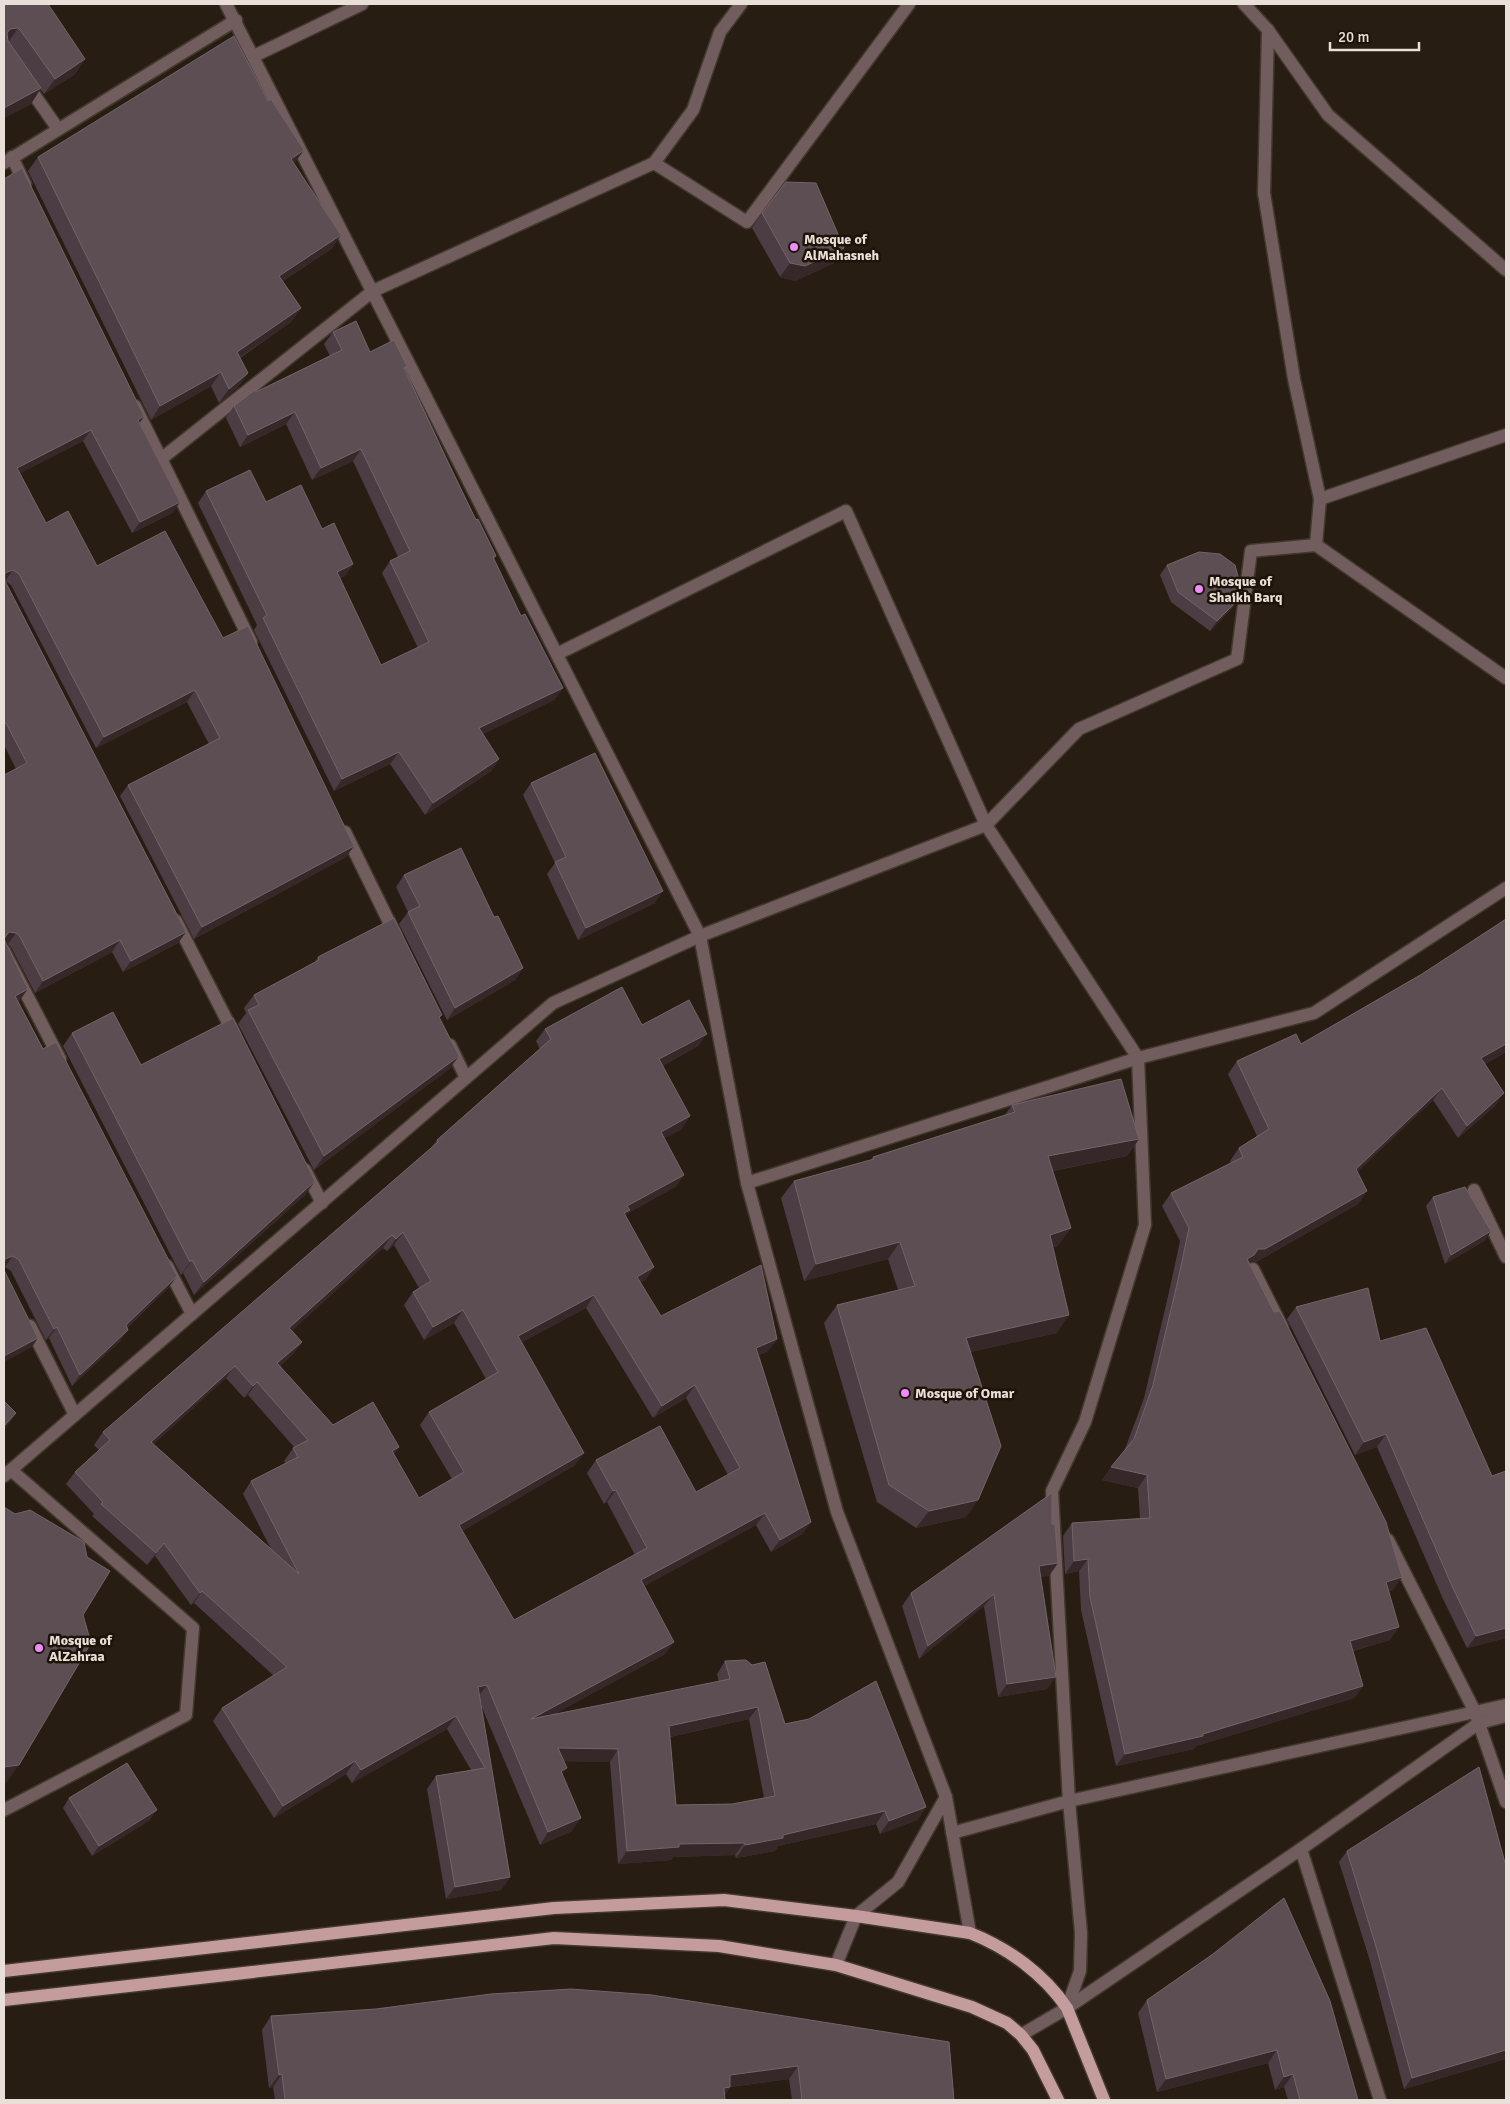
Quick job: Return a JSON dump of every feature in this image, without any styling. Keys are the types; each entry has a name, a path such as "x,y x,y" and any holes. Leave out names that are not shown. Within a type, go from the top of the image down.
{"main road":[{"path":"4,1971 554,1908 724,1900 856,1916 970,1933 987,1940 1021,1961 1047,1984 1067,2008 1104,2100"},
{"path":"4,2000 554,1938 719,1946 836,1965 972,2007 1007,2023 1021,2035 1033,2050 1058,2100"}],"street":[{"path":"226,4 236,20 700,936 747,1183 837,1512 946,1797 970,1933"},
{"path":"254,56 362,4"},
{"path":"161,459 373,291 654,163 693,110 720,32 741,4"},
{"path":"654,163 747,222 909,4"},
{"path":"1244,4 1268,30 1328,115 1506,270"},
{"path":"30,193 8,160 236,20"},
{"path":"1268,30 1264,193 1294,379 1320,499 1316,545"},
{"path":"20,74 58,129"},
{"path":"130,397 257,654"},
{"path":"1320,499 1506,435"},
{"path":"557,654 846,511 986,824 1138,1058 1145,1225 1085,1422 1052,1491 1068,1801 1082,1952 1077,1980 1067,2008"},
{"path":"4,1810 186,1715 193,1628 8,1473 553,1003 700,936 986,824 1079,729 1237,659 1251,551 1316,545 1506,678"},
{"path":"340,822 401,946"},
{"path":"747,1183 1138,1058 1314,1013 1506,888"},
{"path":"172,914 240,1045"},
{"path":"4,950 68,1075"},
{"path":"444,1034 466,1078"},
{"path":"299,1159 322,1203"},
{"path":"1474,1190 1506,1257"},
{"path":"160,1252 192,1314"},
{"path":"1253,1269 1288,1340"},
{"path":"26,1319 75,1415"},
{"path":"1382,1526 1477,1718 1506,1802"},
{"path":"1021,2035 1067,2008 1300,1849 1477,1718 1506,1705"},
{"path":"952,1833 1068,1801 1477,1718 1506,1716"},
{"path":"836,1965 856,1916 898,1882 946,1797"},
{"path":"1300,1849 1380,2100"}],"building":[{"path":"4,4 48,4 85,59 55,79 21,31 18,28 10,29 7,33 8,41 41,88 4,108"},
{"path":"234,36 268,101 271,99 304,150 291,159 341,235 279,276 301,308 237,352 248,373 229,389 221,372 160,406 38,157"},
{"path":"22,168 144,416 138,420 180,502 140,522 91,430 17,468 46,523 68,511 97,566 165,531 223,638 248,626 354,846 202,927 128,785 220,738 195,690 104,737 19,574 13,570 5,573 5,581 186,932 131,961 120,940 43,981 19,935 9,932 4,939 4,775 27,763 6,723 4,724 4,179"},
{"name":"Mosque of AlMahasneh","path":"786,182 816,183 844,248 805,266 790,263 762,213"},
{"path":"356,321 370,352 394,340 407,366 404,368 476,520 478,519 496,556 493,557 521,616 525,614 563,688 479,728 499,759 433,803 399,752 342,779 263,618 267,615 206,491 250,470 266,502 301,485 322,529 334,523 353,564 337,572 381,665 429,642 390,561 410,551 361,449 321,468 295,412 248,435 234,406 255,390 256,392 342,350 333,332"},
{"name":"Mosque of Shaikh Barq","path":"1199,552 1220,554 1235,565 1243,595 1217,621 1178,592 1167,565"},
{"path":"595,753 663,891 586,928 555,862 566,857 531,783"},
{"path":"461,848 494,917 498,916 523,968 455,1008 408,912 420,906 404,875"},
{"path":"394,918 442,1015 439,1017 459,1056 324,1156 248,1010 259,1005 254,995 319,960 318,957"},
{"path":"1506,919 1506,1044 1481,1058 1504,1093 1467,1126 1442,1088 1356,1169 1367,1191 1265,1249 1258,1249 1254,1255 1247,1259 1274,1312 1280,1311 1386,1522 1402,1577 1386,1582 1399,1627 1350,1641 1363,1686 1203,1734 1203,1736 1125,1754 1090,1597 1088,1559 1074,1561 1072,1523 1150,1518 1147,1475 1111,1467 1134,1439 1153,1385 1178,1280 1189,1228 1171,1193 1243,1157 1239,1148 1269,1129 1237,1061 1296,1034 1301,1044 1422,974"},
{"path":"4,939 28,989 15,996 43,1049 56,1042 177,1276 126,1325 128,1330 80,1375 57,1327 54,1329 19,1260 13,1256 5,1259 4,1266"},
{"path":"622,987 642,1025 689,1000 707,1034 659,1059 690,1116 661,1132 684,1175 627,1206 630,1210 624,1213 654,1267 637,1277 661,1316 761,1265 777,1339 756,1348 811,1522 780,1540 765,1513 641,1580 674,1642 531,1719 730,1679 725,1661 746,1660 752,1665 765,1662 785,1724 809,1719 876,1681 926,1807 889,1821 885,1811 783,1835 783,1838 745,1845 744,1843 679,1844 679,1847 627,1851 618,1749 558,1748 567,1768 561,1771 581,1818 548,1832 487,1685 478,1687 510,1877 455,1887 436,1776 485,1768 456,1716 361,1770 355,1761 283,1806 222,1708 287,1667 202,1591 200,1593 164,1543 156,1553 101,1504 103,1502 75,1472 110,1440 103,1432 438,1142 437,1140 551,1039 545,1029","holes":["403,1232 431,1281 413,1292 433,1327 463,1310 498,1372 429,1412 464,1472 419,1498 392,1451 399,1447 373,1402 333,1425 277,1363 302,1342 289,1328 392,1235 396,1239","594,1295 662,1406 695,1385 740,1468 696,1492 660,1426 596,1460 613,1491 616,1490 647,1548 514,1620 459,1525 584,1453 518,1336","235,1366 253,1386 257,1382 308,1440 293,1448 298,1457 251,1481 299,1574 151,1442","758,1707 775,1796 732,1804 676,1805 669,1726"]},
{"path":"113,1012 141,1065 233,1018 315,1181 204,1282 192,1260 190,1262 72,1033"},
{"path":"1121,1079 1139,1139 1048,1156 1071,1228 1050,1235 1069,1315 966,1338 1001,1446 978,1500 929,1511 889,1485 837,1305 915,1286 900,1242 816,1264 794,1181 874,1159 873,1157 1015,1112 1012,1105"},
{"path":"1465,1187 1491,1231 1451,1255 1433,1197"},
{"path":"4,1270 38,1338 4,1356"},
{"path":"1368,1288 1380,1341 1426,1328 1492,1476 1506,1471 1506,1628 1476,1636 1452,1586 1386,1434 1364,1442 1296,1307"},
{"path":"4,1401 16,1413 4,1426"},
{"path":"1052,1493 1052,1524 1055,1524 1058,1563 1039,1566 1056,1677 1007,1684 994,1594 928,1646 911,1593"},
{"name":"Mosque of AlZahraa","path":"4,1507 15,1514 30,1510 84,1542 87,1557 110,1571 83,1615 91,1643 19,1765 4,1767"},
{"path":"127,1763 157,1810 99,1846 69,1798"},
{"path":"1479,1767 1506,1863 1506,2050 1412,2078 1377,1950 1347,1851"},
{"path":"1284,1898 1330,2001 1358,2100 1300,2100 1293,2074 1284,2077 1277,2050 1166,2079 1147,2000 1213,1954"},
{"path":"571,1989 652,1995 949,2042 954,2100 802,2100 798,2066 730,2075 730,2087 724,2088 725,2100 285,2100 282,2074 279,2075 271,2016 376,2009 491,1994"}],"place":[{"name":"Mosque of AlMahasneh","path":"794,247"},
{"name":"Mosque of Shaikh Barq","path":"1199,589"},
{"name":"Mosque of Omar","path":"905,1393"},
{"name":"Mosque of AlZahraa","path":"39,1648"}]}
